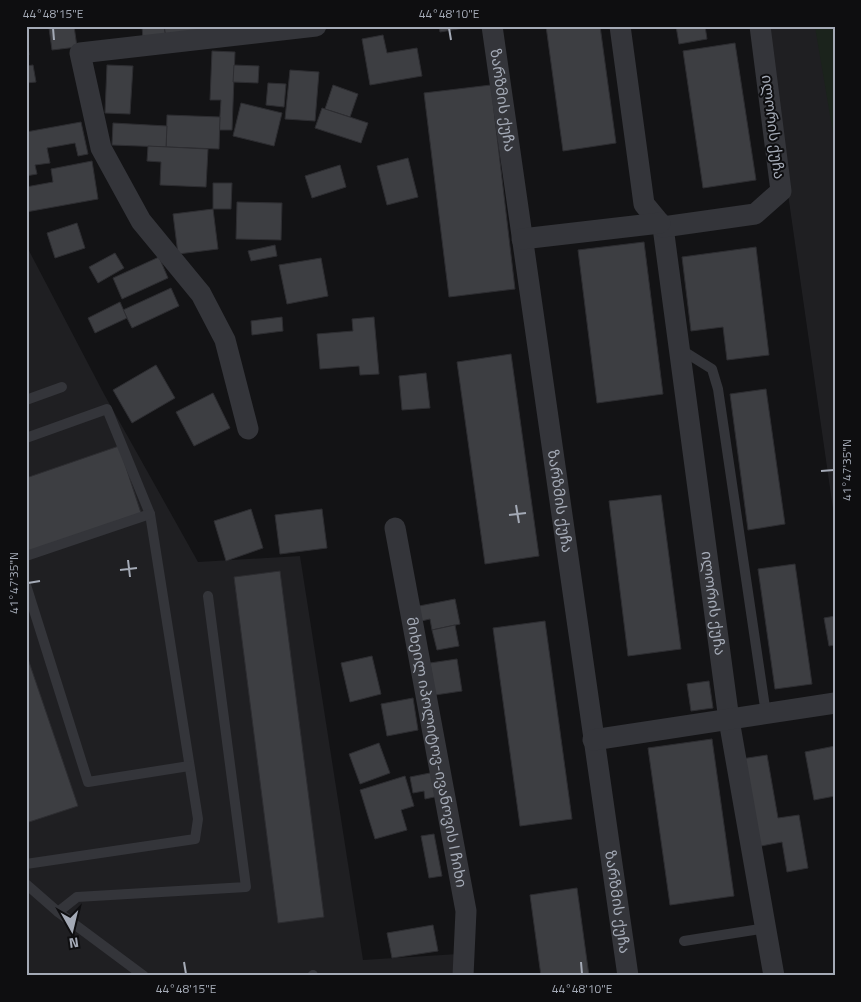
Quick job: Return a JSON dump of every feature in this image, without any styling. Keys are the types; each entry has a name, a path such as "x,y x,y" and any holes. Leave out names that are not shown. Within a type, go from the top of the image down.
{"street":[{"path":"248,429 225,340 201,294 141,222 101,148 80,53 316,26"},
{"name":"ზარზმის ქუჩა","path":"492,26 628,976"},
{"path":"620,26 644,204 662,225"},
{"name":"ილორის ქუჩა","path":"760,26 781,192 755,214 662,225 729,720 774,976"},
{"path":"522,239 662,225"},
{"name":"მიხეილ იპოლიტოვ-ივანოვის I ჩიხი","path":"394,528 466,911 464,976"},
{"path":"593,740 835,703"}],"lane":[{"path":"680,348 712,369 718,389 766,714"},
{"path":"26,400 62,387"},
{"path":"26,438 108,409 150,514 198,819 195,839 26,864"},
{"path":"26,556 150,514"},
{"path":"26,585 88,782 190,766"},
{"path":"58,912 77,897 246,887 208,596"},
{"path":"26,884 58,912 144,976"},
{"path":"684,941 766,928"}],"shaded area":[{"path":"764,26 835,26 835,509 833,509"},
{"path":"835,26 835,132 833,133 815,27"},
{"path":"26,245 104,394 198,562 300,556 363,960 458,954 457,976 26,976"}],"building":[{"path":"74,26 77,47 52,50 49,28"},
{"path":"142,26 164,26 166,37 143,40"},
{"path":"164,26 199,26 200,32 166,37"},
{"path":"439,26 464,26 464,28 440,32"},
{"path":"546,26 600,26 616,143 563,151"},
{"path":"676,26 705,26 707,39 679,44"},
{"path":"26,29 29,55 26,55"},
{"path":"383,35 387,53 417,48 422,76 370,85 362,39"},
{"path":"735,43 756,180 703,188 683,51"},
{"path":"212,51 235,52 232,130 219,130 221,100 210,100"},
{"path":"33,65 36,82 26,83 26,66"},
{"path":"107,65 133,66 130,114 105,113"},
{"path":"234,65 259,66 258,83 233,82"},
{"path":"290,70 319,72 315,121 285,119"},
{"path":"268,83 286,84 284,107 266,105"},
{"path":"333,85 358,94 350,117 325,109"},
{"path":"491,85 515,289 449,297 424,93"},
{"path":"241,103 282,113 274,146 233,136"},
{"path":"322,108 368,123 361,143 315,128"},
{"path":"167,115 220,117 219,149 166,147"},
{"path":"81,122 88,154 78,156 75,143 47,148 50,163 35,165 37,174 26,176 26,132"},
{"path":"113,123 167,126 166,147 112,145"},
{"path":"148,146 208,149 206,187 160,185 161,162 147,161"},
{"path":"408,158 418,197 387,205 377,166"},
{"path":"92,161 98,199 26,212 26,187 53,182 51,169"},
{"path":"340,165 346,187 312,198 305,176"},
{"path":"213,183 232,183 231,209 213,209"},
{"path":"237,202 282,203 281,240 236,239"},
{"path":"213,209 218,249 178,254 173,214"},
{"path":"77,223 85,248 55,258 47,233"},
{"path":"644,242 663,394 597,403 578,250"},
{"path":"275,245 277,256 251,261 248,251"},
{"path":"756,247 769,355 727,360 723,327 691,331 682,257"},
{"path":"115,253 124,268 98,283 89,267"},
{"path":"159,257 168,278 122,299 113,278"},
{"path":"321,258 328,296 287,304 279,265"},
{"path":"171,288 179,306 132,328 123,310"},
{"path":"120,302 127,318 95,333 88,318"},
{"path":"282,317 283,331 252,335 251,321"},
{"path":"374,317 379,374 360,375 359,366 320,369 317,334 353,331 352,319"},
{"path":"511,354 539,556 485,564 457,362"},
{"path":"156,365 175,398 132,423 113,390"},
{"path":"426,373 430,408 402,410 399,376"},
{"path":"766,389 785,524 748,530 730,394"},
{"path":"213,393 230,428 194,446 176,412"},
{"path":"119,446 141,513 26,552 26,478"},
{"path":"661,495 681,649 628,656 609,501"},
{"path":"251,509 263,548 226,561 214,521"},
{"path":"322,509 327,548 280,554 275,515"},
{"path":"795,564 812,684 775,689 758,569"},
{"path":"280,571 324,917 278,923 234,577"},
{"path":"455,599 460,624 432,630 430,619 417,622 414,607"},
{"path":"835,616 835,645 829,646 824,618"},
{"path":"545,621 572,819 520,826 493,628"},
{"path":"455,625 459,646 437,650 432,630"},
{"path":"26,653 78,806 26,823"},
{"path":"372,656 381,694 350,702 341,663"},
{"path":"457,659 462,691 435,695 430,663"},
{"path":"709,681 713,708 691,711 687,684"},
{"path":"413,698 418,730 387,736 381,704"},
{"path":"712,739 734,896 670,905 648,748"},
{"path":"379,743 390,773 360,784 349,754"},
{"path":"835,746 835,796 814,800 805,752"},
{"path":"767,755 778,818 799,815 808,868 787,872 782,842 756,847 741,759"},
{"path":"435,772 439,796 425,799 424,791 413,793 410,777"},
{"path":"405,776 414,806 401,810 407,830 375,839 360,790"},
{"path":"434,834 442,876 429,878 421,836"},
{"path":"577,888 589,976 541,976 530,895"},
{"path":"433,925 438,951 392,958 387,933"}]}
